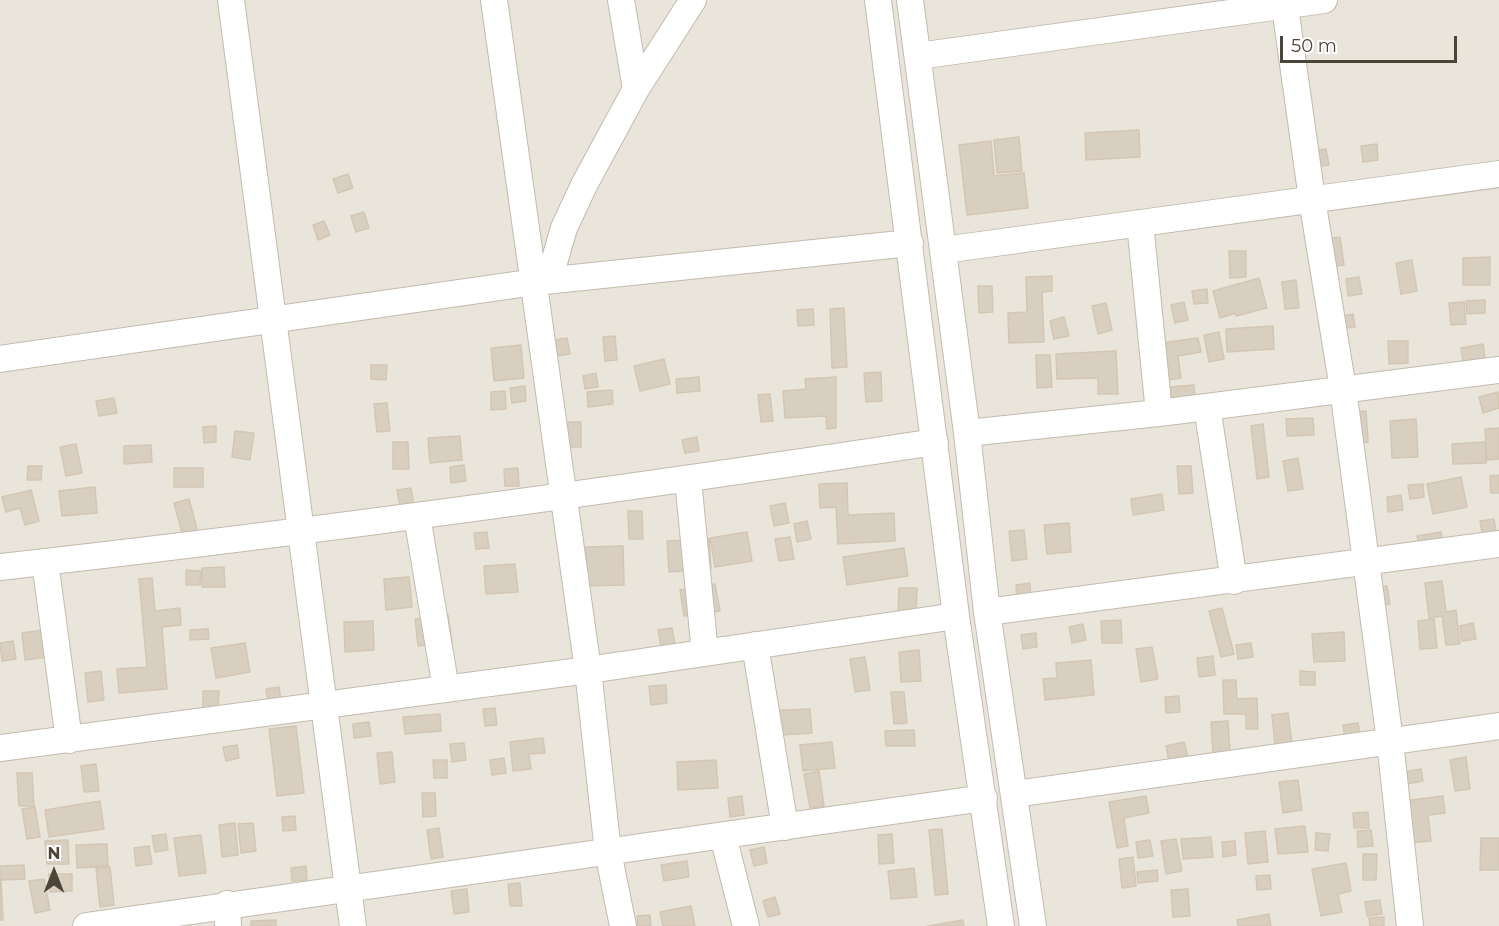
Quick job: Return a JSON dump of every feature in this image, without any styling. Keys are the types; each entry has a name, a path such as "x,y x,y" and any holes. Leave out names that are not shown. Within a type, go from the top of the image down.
{"street":[{"path":"231,0 353,926"},
{"path":"494,0 542,281 563,497 588,670 608,852 623,926"},
{"path":"621,0 636,89"},
{"path":"542,281 564,228 636,89 693,0"},
{"path":"878,0 956,616 1001,926"},
{"path":"910,0 944,250 987,612 1033,926"},
{"path":"918,56 1284,3 1324,0"},
{"path":"1284,3 1312,199 1343,389 1390,741 1410,926"},
{"path":"944,250 1499,174"},
{"path":"1140,223 1159,412"},
{"path":"0,359 542,281 910,243"},
{"path":"967,433 1207,407 1499,370"},
{"path":"1207,407 1234,581"},
{"path":"0,567 563,497 935,442"},
{"path":"688,480 705,653"},
{"path":"417,516 446,688"},
{"path":"987,612 1499,544"},
{"path":"45,562 69,740"},
{"path":"0,748 588,670 956,616"},
{"path":"755,645 785,827"},
{"path":"1015,794 1499,726"},
{"path":"86,926 228,915 348,888 984,798"},
{"path":"723,836 746,926"}],"shaded area":[{"path":"0,0 1499,0 1499,926 0,926"}],"building":[{"path":"1139,130 1140,157 1086,160 1085,133"},
{"path":"1019,137 1022,171 997,173 994,140"},
{"path":"991,141 994,176 1024,173 1028,208 967,215 959,145"},
{"path":"1377,144 1378,160 1363,162 1361,146"},
{"path":"1326,149 1329,165 1309,168 1306,152"},
{"path":"348,174 353,188 338,193 333,179"},
{"path":"364,212 369,228 356,232 351,216"},
{"path":"324,221 330,235 318,240 313,225"},
{"path":"1340,237 1344,265 1330,267 1326,239"},
{"path":"1229,251 1246,251 1246,277 1230,278"},
{"path":"1490,257 1490,285 1463,285 1463,258"},
{"path":"1412,260 1417,291 1401,294 1396,263"},
{"path":"1052,276 1052,291 1042,292 1044,342 1009,343 1008,313 1027,312 1026,277"},
{"path":"1359,277 1362,294 1348,296 1346,279"},
{"path":"1259,278 1267,308 1220,318 1213,291"},
{"path":"1296,280 1299,308 1285,309 1282,282"},
{"path":"978,286 992,286 993,312 979,313"},
{"path":"1207,289 1208,303 1194,304 1192,291"},
{"path":"1485,300 1485,313 1467,314 1466,301"},
{"path":"1184,302 1188,320 1175,323 1171,305"},
{"path":"1464,302 1466,324 1451,325 1449,303"},
{"path":"1106,303 1112,330 1098,334 1092,306"},
{"path":"844,308 847,367 832,368 830,309"},
{"path":"813,309 814,325 798,326 797,310"},
{"path":"1353,314 1355,327 1339,329 1338,317"},
{"path":"1064,317 1069,336 1054,339 1050,321"},
{"path":"1273,326 1274,349 1227,352 1226,329"},
{"path":"1219,332 1224,359 1209,362 1204,335"},
{"path":"615,336 617,360 605,361 603,337"},
{"path":"567,338 570,354 556,356 554,340"},
{"path":"1198,338 1201,352 1178,356 1181,378 1167,380 1161,343"},
{"path":"1388,341 1408,341 1408,363 1389,364"},
{"path":"1483,344 1485,358 1463,362 1461,348"},
{"path":"521,345 524,378 494,381 491,348"},
{"path":"1116,351 1118,394 1098,394 1098,378 1057,379 1056,354"},
{"path":"1036,355 1050,355 1052,387 1037,388"},
{"path":"664,359 670,384 640,391 634,366"},
{"path":"371,365 387,365 386,380 371,379"},
{"path":"881,372 882,401 866,402 864,373"},
{"path":"596,373 598,387 585,389 583,376"},
{"path":"699,377 700,391 677,393 676,379"},
{"path":"836,377 836,428 827,429 826,416 785,418 783,391 806,389 805,379"},
{"path":"1194,385 1195,400 1170,402 1169,387"},
{"path":"525,386 526,401 512,403 510,388"},
{"path":"612,390 613,404 588,407 587,392"},
{"path":"505,391 506,409 491,410 491,392"},
{"path":"1498,392 1499,408 1483,413 1479,397"},
{"path":"770,394 773,421 761,422 758,395"},
{"path":"114,398 117,413 99,416 96,401"},
{"path":"387,403 390,431 377,432 374,404"},
{"path":"1366,411 1368,442 1352,443 1351,412"},
{"path":"1313,418 1314,435 1287,436 1286,419"},
{"path":"1416,419 1418,457 1392,458 1390,421"},
{"path":"568,422 581,422 581,447 568,447"},
{"path":"1263,424 1269,477 1257,479 1251,426"},
{"path":"216,426 216,442 204,443 203,427"},
{"path":"1499,428 1499,459 1487,460 1485,429"},
{"path":"235,431 254,433 250,460 232,457"},
{"path":"460,436 462,460 430,463 428,438"},
{"path":"697,437 699,451 685,453 682,440"},
{"path":"393,442 408,442 409,469 393,469"},
{"path":"1485,442 1486,463 1453,464 1452,444"},
{"path":"76,444 82,473 66,476 60,447"},
{"path":"151,445 152,462 124,464 124,446"},
{"path":"1298,458 1303,489 1288,491 1283,461"},
{"path":"464,465 466,481 451,483 450,467"},
{"path":"28,466 42,466 41,480 27,480"},
{"path":"1177,466 1191,466 1193,493 1179,494"},
{"path":"174,468 203,468 203,487 174,487"},
{"path":"518,468 519,486 505,486 504,469"},
{"path":"1499,475 1499,493 1491,493 1490,476"},
{"path":"1461,477 1467,507 1433,514 1427,484"},
{"path":"847,483 848,515 894,513 895,541 838,544 836,507 820,508 819,484"},
{"path":"1423,484 1424,497 1410,499 1408,485"},
{"path":"95,487 97,513 62,516 59,491"},
{"path":"411,488 414,505 400,507 397,490"},
{"path":"31,490 39,521 25,525 20,508 6,512 2,497"},
{"path":"1162,494 1164,510 1133,515 1131,499"},
{"path":"1401,495 1403,510 1388,512 1387,497"},
{"path":"189,499 198,533 183,537 174,503"},
{"path":"785,503 789,523 774,526 770,506"},
{"path":"628,511 642,511 643,539 629,539"},
{"path":"1494,519 1497,537 1483,539 1480,521"},
{"path":"807,521 811,539 797,542 794,524"},
{"path":"1069,523 1071,552 1047,554 1044,525"},
{"path":"1024,530 1027,559 1012,561 1009,531"},
{"path":"487,532 489,548 476,549 474,533"},
{"path":"747,532 752,561 715,567 710,538"},
{"path":"1441,532 1443,543 1420,548 1417,536"},
{"path":"790,537 794,559 779,561 775,539"},
{"path":"709,539 711,569 669,572 667,541"},
{"path":"623,546 624,585 587,586 586,547"},
{"path":"904,548 908,576 847,585 843,557"},
{"path":"515,564 518,592 486,594 484,566"},
{"path":"224,567 225,587 202,587 202,568"},
{"path":"186,570 201,571 200,585 186,585"},
{"path":"409,577 412,607 386,610 384,579"},
{"path":"152,578 155,611 180,608 181,625 162,627 167,689 119,693 117,669 147,667 139,579"},
{"path":"1442,581 1446,612 1456,610 1460,644 1446,645 1442,616 1429,618 1425,583"},
{"path":"1030,583 1031,598 1017,599 1016,585"},
{"path":"715,584 720,611 684,616 680,590"},
{"path":"1387,586 1390,604 1376,606 1373,588"},
{"path":"899,588 917,588 916,613 898,612"},
{"path":"1222,608 1234,654 1221,657 1209,611"},
{"path":"448,615 452,642 418,646 415,619"},
{"path":"1434,619 1437,648 1420,649 1418,621"},
{"path":"1121,620 1122,643 1102,643 1101,621"},
{"path":"373,621 374,650 345,652 344,622"},
{"path":"1473,623 1476,639 1462,641 1460,626"},
{"path":"1083,624 1086,640 1072,643 1069,627"},
{"path":"64,627 68,654 25,660 22,633"},
{"path":"672,628 676,650 662,652 658,630"},
{"path":"208,629 209,639 190,640 190,630"},
{"path":"1344,632 1345,661 1314,662 1312,634"},
{"path":"1036,633 1037,647 1023,649 1021,635"},
{"path":"13,641 16,659 2,661 0,643"},
{"path":"245,643 250,672 216,678 211,648"},
{"path":"1251,643 1253,657 1238,659 1236,645"},
{"path":"1152,647 1158,679 1141,682 1136,649"},
{"path":"919,650 921,681 901,682 899,652"},
{"path":"1213,656 1215,675 1199,677 1197,658"},
{"path":"865,657 870,690 855,692 850,659"},
{"path":"1091,660 1094,695 1045,700 1043,679 1057,678 1056,663"},
{"path":"101,671 104,700 88,702 85,673"},
{"path":"1300,671 1315,672 1315,685 1300,685"},
{"path":"1223,680 1236,680 1237,699 1257,698 1258,729 1246,729 1246,714 1224,714"},
{"path":"666,685 667,703 651,705 649,686"},
{"path":"279,687 281,701 268,703 266,689"},
{"path":"203,691 219,691 218,711 203,711"},
{"path":"891,692 904,692 907,723 894,724"},
{"path":"1179,696 1180,712 1166,713 1165,697"},
{"path":"495,708 497,725 485,726 483,709"},
{"path":"810,709 812,733 765,736 763,711"},
{"path":"1288,713 1292,743 1275,745 1272,715"},
{"path":"440,714 441,731 405,734 403,717"},
{"path":"1228,721 1230,752 1213,753 1211,722"},
{"path":"369,722 371,736 354,738 353,724"},
{"path":"1358,723 1360,737 1345,739 1343,725"},
{"path":"296,726 304,793 277,796 269,729"},
{"path":"914,730 915,746 886,746 885,731"},
{"path":"543,738 545,753 529,754 531,769 513,771 510,742"},
{"path":"832,742 835,768 803,771 800,745"},
{"path":"1184,742 1188,757 1169,761 1166,746"},
{"path":"464,743 466,760 452,762 450,744"},
{"path":"237,745 239,758 226,761 223,747"},
{"path":"392,752 395,782 380,784 377,753"},
{"path":"1466,757 1470,789 1455,791 1450,760"},
{"path":"504,758 506,773 492,775 490,760"},
{"path":"433,760 447,760 447,778 434,778"},
{"path":"716,760 718,788 678,790 677,762"},
{"path":"96,764 99,791 84,792 81,766"},
{"path":"1421,769 1423,781 1401,785 1399,773"},
{"path":"819,771 824,806 810,808 804,774"},
{"path":"17,773 32,773 34,806 19,806"},
{"path":"1298,780 1302,810 1283,813 1279,782"},
{"path":"422,793 435,793 436,816 423,817"},
{"path":"742,796 744,815 730,817 728,798"},
{"path":"1146,796 1149,813 1124,818 1128,846 1117,848 1109,802"},
{"path":"1443,796 1445,813 1428,815 1431,841 1409,843 1403,801"},
{"path":"100,801 104,829 49,837 45,810"},
{"path":"35,807 40,837 27,839 22,809"},
{"path":"1368,812 1369,828 1354,828 1353,813"},
{"path":"295,816 296,830 283,831 282,817"},
{"path":"235,823 238,855 222,857 219,825"},
{"path":"253,823 256,851 241,853 238,824"},
{"path":"1305,826 1308,852 1278,854 1275,829"},
{"path":"439,828 443,857 431,859 427,830"},
{"path":"942,829 948,894 935,895 929,830"},
{"path":"1371,830 1373,846 1358,847 1357,831"},
{"path":"1265,831 1268,862 1248,864 1245,833"},
{"path":"1316,833 1330,834 1328,851 1315,850"},
{"path":"166,834 168,850 155,852 152,836"},
{"path":"892,834 894,863 879,864 878,835"},
{"path":"201,835 206,873 179,876 174,838"},
{"path":"1211,837 1213,857 1183,859 1181,839"},
{"path":"1481,838 1499,838 1499,870 1480,870"},
{"path":"1176,839 1182,871 1166,874 1161,841"},
{"path":"68,840 69,864 47,864 45,841"},
{"path":"1150,840 1153,856 1138,858 1136,842"},
{"path":"1235,841 1236,855 1223,857 1222,842"},
{"path":"107,844 108,866 77,868 76,845"},
{"path":"149,846 152,864 136,866 134,848"},
{"path":"764,847 767,863 754,866 750,850"},
{"path":"1363,854 1377,854 1376,880 1363,880"},
{"path":"1133,857 1136,886 1122,888 1119,859"},
{"path":"687,861 689,877 664,881 661,865"},
{"path":"1346,863 1351,891 1338,894 1342,912 1321,916 1312,869"},
{"path":"24,865 25,879 1,880 3,920 0,920 0,866"},
{"path":"306,866 307,880 292,881 291,868"},
{"path":"110,867 114,905 100,907 96,868"},
{"path":"914,868 917,897 891,899 888,871"},
{"path":"1157,870 1158,881 1138,883 1137,872"},
{"path":"49,874 72,874 72,891 50,892"},
{"path":"1270,875 1271,889 1257,890 1256,876"},
{"path":"44,879 50,910 35,913 29,881"},
{"path":"520,883 522,906 510,906 508,884"},
{"path":"467,889 469,912 454,914 451,891"},
{"path":"1188,889 1190,916 1173,917 1171,890"},
{"path":"775,897 780,914 768,917 763,901"},
{"path":"1380,900 1382,914 1367,916 1365,902"},
{"path":"691,906 695,926 663,926 660,912"},
{"path":"1269,914 1271,926 1238,926 1237,920"},
{"path":"650,915 651,926 638,926 637,916"},
{"path":"1384,917 1384,926 1370,926 1369,918"},
{"path":"276,920 276,926 251,926 251,921"},
{"path":"963,920 964,926 928,926"}]}
